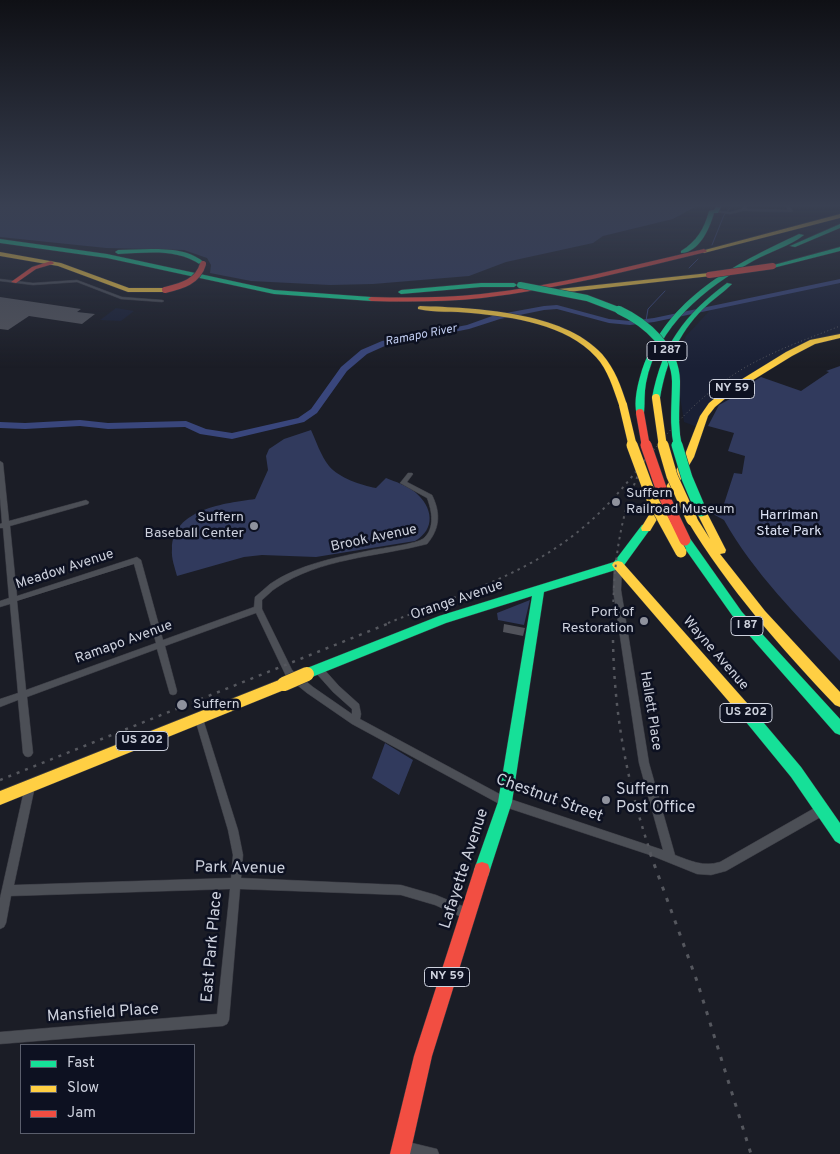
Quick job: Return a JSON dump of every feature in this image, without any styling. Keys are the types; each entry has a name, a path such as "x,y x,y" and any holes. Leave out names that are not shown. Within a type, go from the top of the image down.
{"main road":[{"path":"23,261 34,264 59,264 124,290 164,295 196,278 203,270 203,264 200,261"},
{"path":"104,261 254,294 357,305 479,310 520,317 551,326 578,340 604,361 618,383 631,450 642,482 657,514 681,552 734,622 817,704"},
{"name":"I 287","path":"129,261 244,286 348,294 481,284 520,285 563,291 609,306 641,323 664,346 675,370 674,421 676,440 685,472 701,511 729,564 770,626"},
{"path":"623,270 655,261"},
{"path":"244,286 336,298 434,299 516,291 663,261"},
{"name":"I 87","path":"749,261 691,300 668,324 653,346 641,388 640,413 646,447 655,479 685,540 709,577 742,620 840,729"},
{"name":"I 87","path":"766,261 713,295 682,326 664,356 656,398 657,422 665,458 692,520 723,567 770,626 840,701"},
{"path":"357,305 468,301 709,274 773,266 792,261"},
{"path":"14,282 34,264"},
{"name":"NY 59","path":"618,565 650,522 689,457 704,416 712,405 729,391 789,354 813,342 840,336"},
{"name":"Orange Avenue","path":"0,798 443,619 618,565"},
{"name":"Wayne Avenue","path":"618,565 773,743 840,836"},
{"name":"Lafayette Avenue","path":"401,1151 423,1056 505,802 539,590"}],"street":[{"path":"0,280 33,284 77,281 122,298 164,295"},
{"path":"0,463 3,525 13,600 28,753"},
{"name":"Brook Avenue","path":"258,609 258,599 266,590 326,562 424,542 435,528 435,509 430,497 403,482 410,474"},
{"path":"3,525 86,502"},
{"name":"Meadow Avenue","path":"0,604 137,560 160,644"},
{"name":"Hallett Place","path":"618,565 617,590 644,763 671,859"},
{"name":"Ramapo Avenue","path":"0,703 258,609"},
{"name":"Chestnut Street","path":"258,609 289,672 310,690 354,721 505,802 697,869 722,868 822,810"},
{"path":"160,644 172,691"},
{"path":"319,670 356,707 357,714 354,721"},
{"name":"East Park Place","path":"199,719 233,830 238,855 223,1020 208,1022"},
{"path":"0,923 30,786"},
{"name":"Park Avenue","path":"7,891 235,883 401,890 436,900 468,914"},
{"name":"Mansfield Place","path":"0,1038 208,1022"},
{"path":"401,1151 432,1154"}],"shaded area":[{"path":"840,281 840,336 813,342 719,398 700,428 684,422 679,390 678,355 686,336 713,307"},
{"path":"116,308 134,311 121,321 100,320"}],"green space":[{"path":"209,261 511,261 469,276 373,284 330,285 251,281 210,273 211,265"},
{"name":"Harriman State Park","path":"840,366 840,661 778,594 749,558 724,520 713,514 709,507 723,507 734,473 742,474 745,456 728,451 734,433 708,426 719,405 746,390 743,388 761,377 801,391 829,372 826,371"},
{"path":"311,430 326,462 338,474 357,483 376,488 386,478 415,492 426,504 430,518 429,524 422,536 415,541 316,557 262,555 244,557 177,576 172,549 174,536 181,525 203,510 255,499 268,470 266,456 269,449 284,439"},
{"path":"530,600 524,625 498,620 497,613"},
{"path":"385,743 413,760 399,795 372,778"}],"building":[{"path":"0,297 81,309 77,312 95,314 82,324 29,316 8,330 0,329"},
{"path":"504,624 525,628 523,636 503,632"}],"waterway":[{"path":"689,268 696,261"},
{"name":"Ramapo River","path":"0,425 25,426 80,423 108,426 186,424 204,432 232,436 301,420 314,411 344,369 364,352 385,343 469,327 498,317 544,308 557,307 609,321 630,323 654,320 840,281"},
{"path":"646,321 648,309 665,291"}],"railway":[{"path":"656,447 692,408 734,374 774,353 840,326"},
{"path":"388,623 492,582 541,557 564,542 605,507 657,445"},
{"path":"613,623 618,546 626,509 639,473"},
{"path":"0,780 392,622"},
{"path":"613,623 615,681 622,740 634,797 651,854"},
{"path":"650,853 697,981 751,1154"}],"traffic: fast":[{"path":"130,261 274,292 371,299"},
{"path":"198,261 203,264"},
{"path":"640,413 642,383 652,352 666,329 684,308 704,290 748,261"},
{"path":"773,266 793,261"},
{"path":"656,398 664,362 679,333 701,307 729,284"},
{"path":"401,292 481,285 514,285"},
{"path":"520,285 564,292 610,306 631,316 650,329 664,346 674,366 675,373 674,420 677,444 687,478 701,511"},
{"path":"307,674 443,619 618,565 646,528"},
{"path":"685,540 738,615 840,729"},
{"path":"482,870 505,802 539,590"},
{"path":"742,707 796,772 840,836"}],"traffic: slow":[{"path":"40,261 59,264 128,290 165,290"},
{"path":"559,291 709,275"},
{"path":"420,308 499,314 527,319 554,327 578,339 599,355 613,376 623,405"},
{"path":"646,528 689,457 704,416 712,405 729,391 789,354 813,342 840,336"},
{"path":"656,398 659,430 667,461 678,491 692,520"},
{"path":"623,405 632,444 644,481 661,517 681,552"},
{"path":"701,511 721,550"},
{"path":"692,520 725,569 761,615 840,701"},
{"path":"618,565 742,707"},
{"path":"284,684 307,674"},
{"path":"0,798 284,684"}],"traffic: jam":[{"path":"371,299 439,299 509,292 593,277 662,261"},
{"path":"14,282 34,268 51,263"},
{"path":"165,290 183,285 194,279 203,264"},
{"path":"709,275 773,266"},
{"path":"640,413 646,447 656,479 685,540"},
{"path":"400,1154 423,1056 482,870"}],"place":[{"name":"Suffern Railroad Museum","path":"616,502"},
{"name":"Suffern Baseball Center","path":"254,526"},
{"name":"Port of Restoration","path":"644,621"},
{"name":"Suffern","path":"182,705"},
{"name":"Suffern Post Office","path":"606,800"}]}
